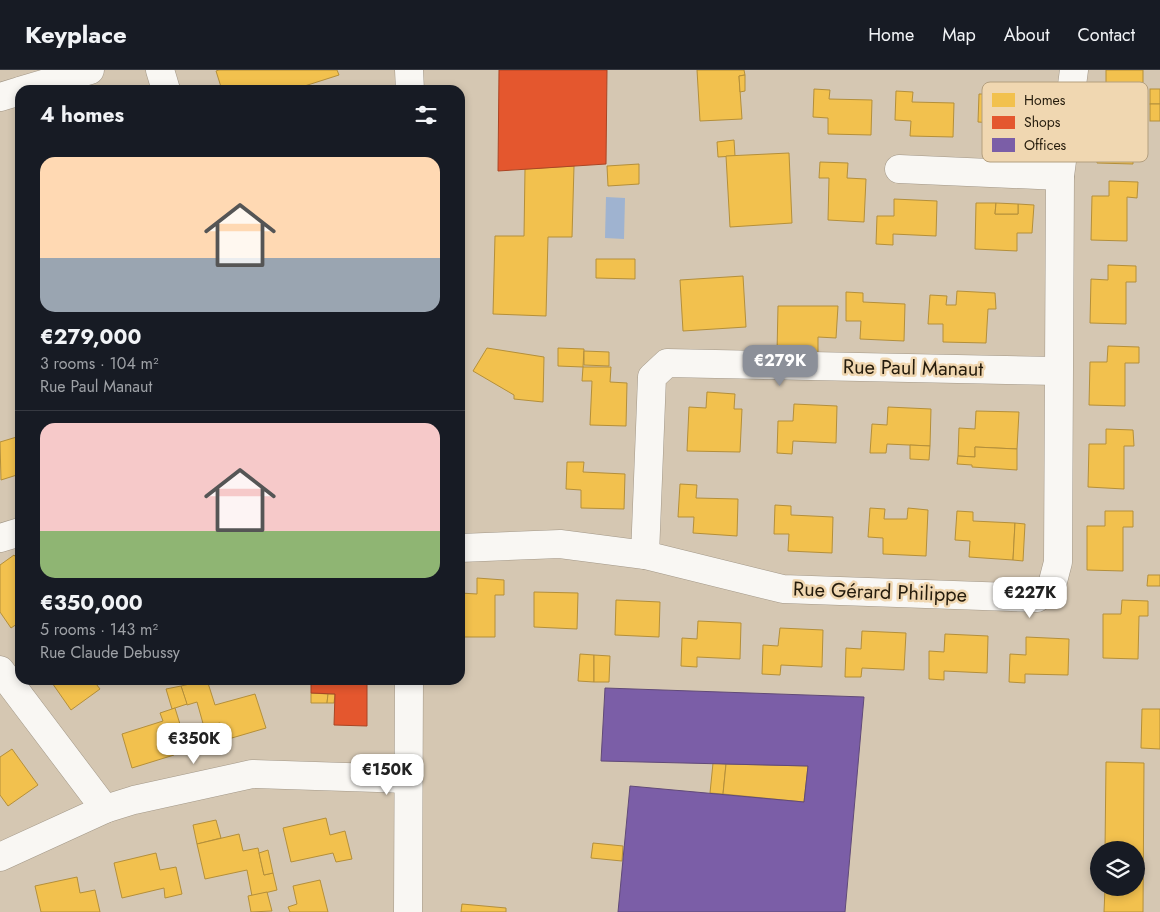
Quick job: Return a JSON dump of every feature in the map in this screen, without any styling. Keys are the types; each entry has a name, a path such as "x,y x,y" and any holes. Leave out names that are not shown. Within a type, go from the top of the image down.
{"street":[{"path":"39,85 90,70"},
{"path":"160,70 164,85"},
{"path":"410,70 410,85"},
{"path":"0,97 15,92"},
{"name":"Rue Gérard Philippe","path":"465,548 560,544 645,555 783,589 1037,598 1051,588 1058,562 1058,371 1060,176 1062,162"},
{"path":"899,169 1060,176"},
{"name":"Rue Paul Manaut","path":"645,555 652,377 668,363 1058,371"},
{"path":"0,538 15,534"},
{"path":"0,670 105,809"},
{"path":"408,912 409,685"},
{"path":"0,857 105,809 134,800 252,774 408,779"}],"water":[{"path":"606,197 625,198 624,239 605,238"}],"building: Homes":[{"path":"337,70 339,75 308,85 220,85 216,71"},
{"path":"697,70 744,70 745,75 739,76 742,119 700,121"},
{"path":"1106,70 1143,70 1143,82 1106,82"},
{"path":"745,75 745,91 740,92 739,76"},
{"path":"814,89 830,90 829,99 872,100 871,135 828,134 828,118 813,117"},
{"path":"1150,89 1160,89 1160,104 1150,104"},
{"path":"896,91 913,92 912,102 954,103 953,137 910,136 911,121 895,120"},
{"path":"979,94 982,94 982,122 978,122"},
{"path":"1150,104 1160,104 1160,121 1150,121"},
{"path":"734,140 735,156 718,157 717,142"},
{"path":"789,153 792,223 730,227 726,156"},
{"path":"820,162 848,163 847,178 866,179 864,222 828,220 829,178 819,178"},
{"path":"1133,162 1133,164 1097,163"},
{"path":"639,164 639,184 608,186 607,166"},
{"path":"574,166 572,237 548,237 546,316 493,314 495,236 524,236 525,169"},
{"path":"1109,181 1138,182 1137,198 1127,197 1127,241 1091,240 1092,196 1109,196"},
{"path":"894,199 937,201 936,236 893,234 893,245 876,244 877,216 894,216"},
{"path":"976,203 996,203 995,214 1018,214 1018,204 1034,205 1032,233 1017,233 1017,251 975,249"},
{"path":"996,203 1018,204 1018,214 995,214"},
{"path":"596,259 635,259 635,279 596,278"},
{"path":"1108,265 1136,266 1136,282 1126,282 1126,324 1090,323 1091,279 1108,280"},
{"path":"743,276 746,327 683,331 680,280"},
{"path":"957,291 995,293 996,309 988,309 986,343 943,342 943,324 928,324 930,295 947,296 946,305 956,305"},
{"path":"846,292 863,293 863,302 905,304 904,341 860,339 861,321 846,321"},
{"path":"778,306 838,306 836,338 818,337 818,354 777,353"},
{"path":"1108,346 1139,347 1139,363 1125,363 1125,406 1089,405 1090,362 1107,362"},
{"path":"487,348 544,357 543,402 514,399 514,395 473,371"},
{"path":"558,348 584,349 583,367 558,366"},
{"path":"584,351 609,352 609,366 584,365"},
{"path":"583,367 611,367 610,382 627,383 626,426 590,425 592,381 582,381"},
{"path":"707,392 735,394 734,409 742,409 740,452 687,451 689,407 706,408"},
{"path":"794,404 837,406 836,443 793,441 792,454 777,453 778,421 793,421"},
{"path":"888,407 931,409 930,446 887,444 886,453 870,453 872,424 887,425"},
{"path":"976,411 1019,412 1017,449 975,447 975,457 958,456 959,428 975,429"},
{"path":"1106,429 1133,430 1134,446 1124,446 1124,489 1088,487 1089,444 1106,444"},
{"path":"15,438 15,476 1,480 0,442"},
{"path":"910,445 930,446 929,460 910,459"},
{"path":"975,447 1017,449 1017,470 957,464 958,456 975,457"},
{"path":"567,462 584,462 583,472 625,474 624,509 581,508 581,490 566,489"},
{"path":"680,484 697,485 696,498 738,499 737,536 693,533 694,517 678,517"},
{"path":"775,505 791,506 791,515 833,517 832,553 788,551 789,534 774,534"},
{"path":"870,508 885,509 884,519 907,519 908,508 928,510 926,556 883,554 883,538 868,537"},
{"path":"957,511 973,512 973,521 1015,523 1013,560 969,557 970,541 955,540"},
{"path":"1105,511 1133,511 1133,527 1123,527 1123,571 1087,570 1087,526 1105,526"},
{"path":"1015,523 1025,524 1023,561 1013,560"},
{"path":"14,555 15,556 15,625 11,628 0,612 0,565"},
{"path":"1148,575 1160,575 1160,586 1147,586"},
{"path":"477,578 504,580 504,595 495,595 495,637 465,637 465,593 477,594"},
{"path":"534,592 578,593 577,629 534,627"},
{"path":"616,600 660,602 659,637 615,635"},
{"path":"1122,600 1148,601 1148,616 1139,616 1138,659 1103,658 1103,614 1121,614"},
{"path":"698,621 741,623 740,659 697,657 697,667 681,666 682,638 697,639"},
{"path":"780,628 823,630 822,667 781,665 780,675 762,674 763,645 778,646"},
{"path":"862,631 906,633 904,670 862,668 861,677 845,677 846,648 861,649"},
{"path":"945,634 988,636 987,673 944,671 944,680 929,679 929,651 944,652"},
{"path":"1026,637 1069,639 1068,675 1025,674 1025,683 1009,682 1010,654 1026,655"},
{"path":"580,654 594,655 594,682 578,681"},
{"path":"594,655 610,656 609,682 594,682"},
{"path":"54,685 97,685 100,689 71,710"},
{"path":"209,685 215,705 255,694 266,728 225,740 220,723 204,727 197,702 187,705 181,686"},
{"path":"181,686 187,704 172,709 166,689"},
{"path":"311,693 328,694 327,703 311,703"},
{"path":"328,694 335,694 334,703 327,703"},
{"path":"175,708 183,734 169,739 174,755 132,768 122,734 163,721 160,713"},
{"path":"1142,709 1160,709 1160,749 1141,748"},
{"path":"12,749 38,785 8,806 0,795 0,757"},
{"path":"1106,762 1144,763 1143,841 1105,841"},
{"path":"713,763 726,764 723,794 710,793"},
{"path":"726,764 808,766 804,802 723,794"},
{"path":"326,818 330,835 345,831 352,859 336,862 333,853 291,862 283,828"},
{"path":"216,820 221,838 197,844 193,825"},
{"path":"239,834 243,851 258,848 264,875 273,873 277,890 252,896 247,870 205,879 197,844"},
{"path":"593,843 623,846 622,861 591,858"},
{"path":"268,850 273,873 264,875 259,853"},
{"path":"156,853 160,870 176,867 182,894 165,898 164,888 122,898 114,863"},
{"path":"77,877 80,893 95,890 100,912 41,912 35,886"},
{"path":"320,880 328,912 290,912 288,907 297,904 293,886"},
{"path":"267,892 272,911 251,912 248,896"},
{"path":"1105,896 1143,896 1143,912 1104,912"},
{"path":"462,904 506,908 506,912 461,912"}],"building: Shops":[{"path":"499,70 607,70 606,164 498,171"},
{"path":"311,685 367,685 367,726 334,725 335,694 311,693"}],"building: Offices":[{"path":"605,688 864,697 845,912 618,912 630,786 804,802 808,766 601,761"}]}
